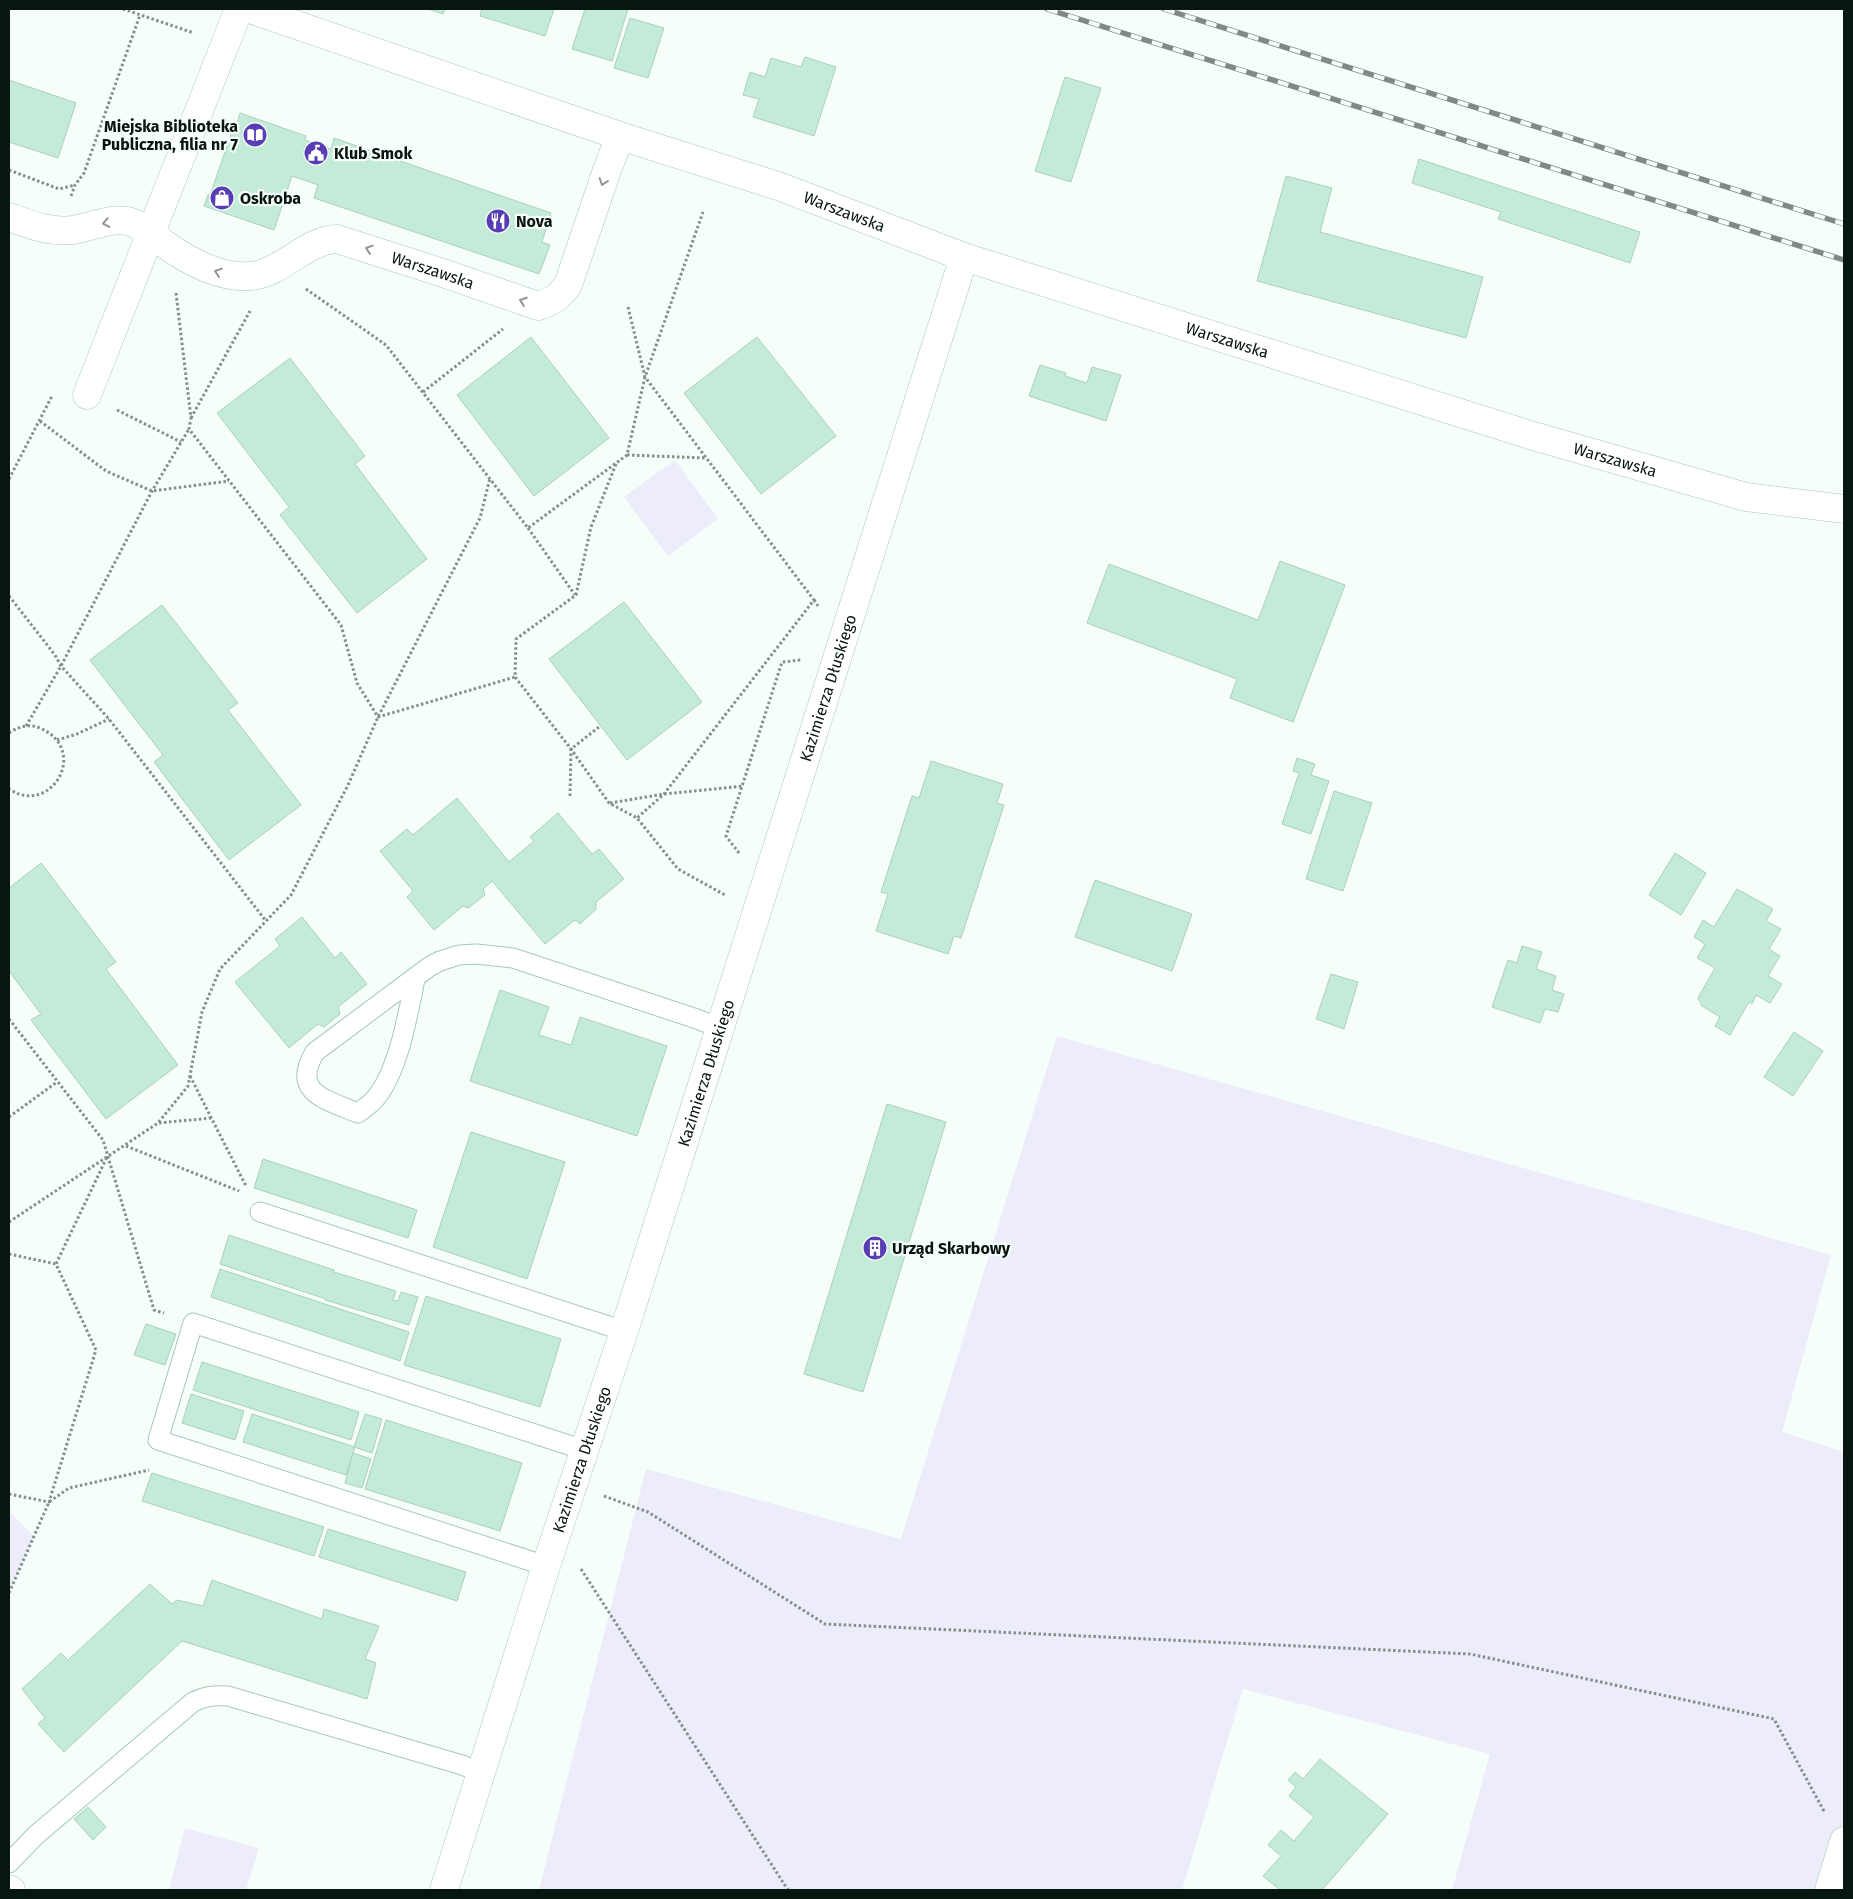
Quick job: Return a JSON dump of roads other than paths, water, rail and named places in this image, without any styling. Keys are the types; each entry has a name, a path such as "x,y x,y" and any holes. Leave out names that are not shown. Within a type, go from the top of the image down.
{"street":[{"path":"87,395 239,9"},
{"name":"Warszawska","path":"250,9 620,136 781,187 964,256 1530,435 1746,497 1844,509"},
{"name":"Warszawska","path":"9,217 37,227 58,231 114,221 132,222 174,251 207,268 228,275 249,276 261,274 306,249 329,239 337,239 538,306 551,302 568,285 620,136"},
{"name":"Kazimierza Dłuskiego","path":"444,1890 546,1566 624,1331 964,256"},
{"path":"1829,1890 1844,1844"}],"lane":[{"path":"415,978 404,1032 396,1056 387,1080 373,1101 358,1113 320,1097 310,1090 307,1076 308,1063 315,1052 415,978 440,961 459,955 476,954 513,958 720,1028"},
{"path":"255,1204 624,1331"},
{"path":"546,1566 158,1440 193,1323 584,1450"},
{"path":"9,1863 36,1835 193,1702 205,1696 228,1696 462,1765 482,1773"}],"railway":[{"path":"1047,9 1844,260"},
{"path":"1164,9 1844,224"}],"place":[{"name":"Miejska Biblioteka Publiczna, filia nr 7","path":"255,135"},
{"name":"Klub Smok","path":"316,153"},
{"name":"Oskroba","path":"222,198"},
{"name":"Nova","path":"498,221"},
{"name":"Urząd Skarbowy","path":"875,1248"}]}
